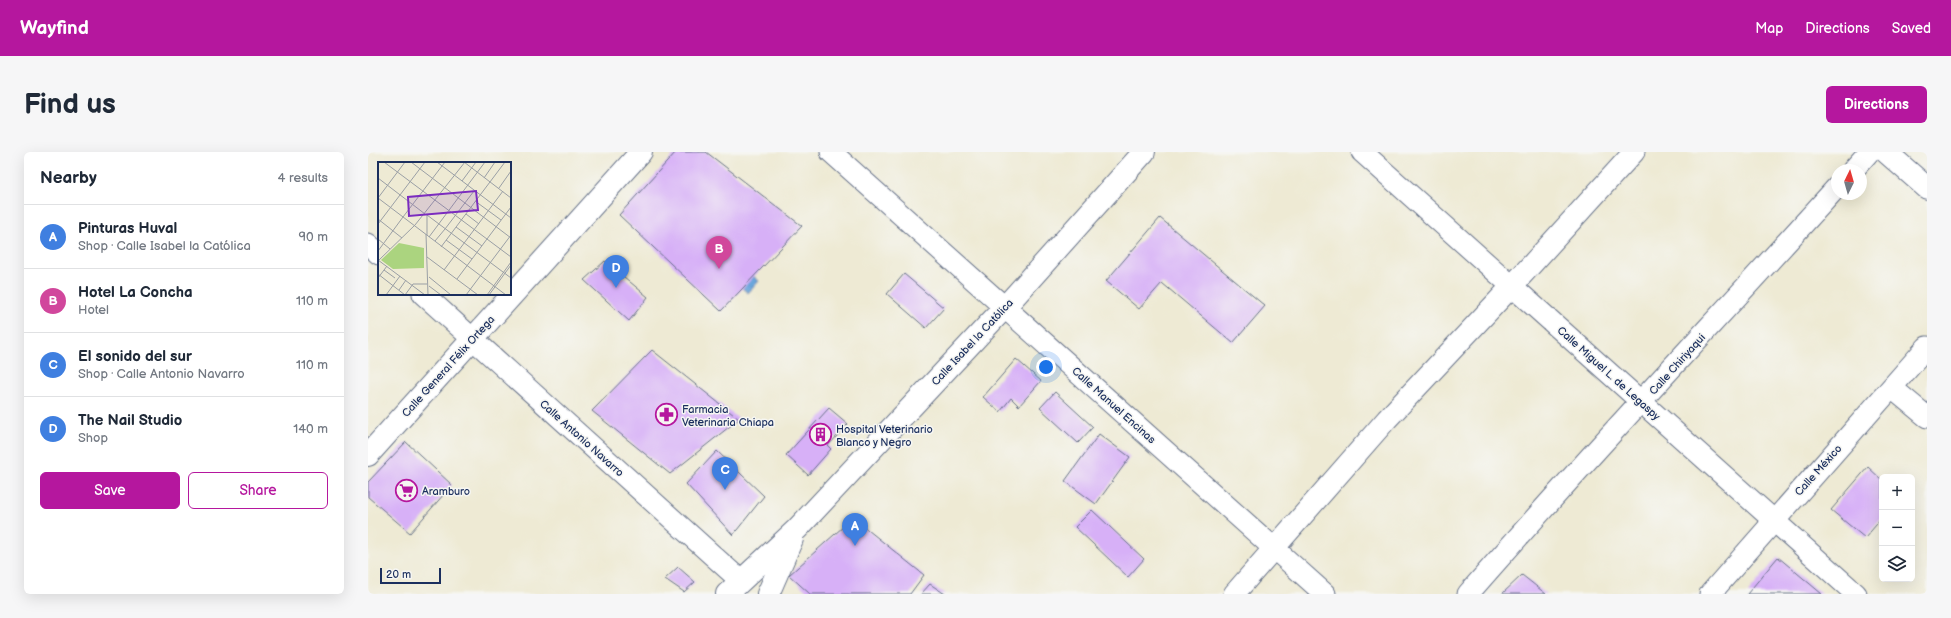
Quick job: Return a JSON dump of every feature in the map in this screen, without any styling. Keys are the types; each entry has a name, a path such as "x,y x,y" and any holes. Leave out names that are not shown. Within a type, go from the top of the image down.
{"street":[{"name":"Calle General Félix Ortega","path":"368,455 641,152"},
{"name":"Calle Manuel Encinas","path":"831,152 1325,594"},
{"name":"Calle Isabel la Católica","path":"734,588 796,529 1005,307 1144,152"},
{"name":"Calle Miguel L. de Legaspy","path":"1362,152 1856,594"},
{"path":"1234,594 1388,419 1634,152"},
{"path":"1858,164 1869,152"},
{"path":"1886,152 1927,188"},
{"name":"Calle Chiriyaqui","path":"1468,594 1548,502 1642,402 1831,194"},
{"path":"368,244 378,253"},
{"name":"Calle Antonio Navarro","path":"424,295 473,339 734,588"},
{"name":"Calle México","path":"1710,594 1927,347"},
{"path":"1892,388 1927,417"},
{"path":"768,594 796,529"}],"water":[{"path":"730,257 759,281 748,293 720,269"}],"building":[{"path":"676,152 706,152 802,226 721,311 619,215"},
{"path":"1160,218 1265,306 1233,343 1162,283 1139,309 1106,281"},
{"path":"605,261 648,297 629,321 584,280"},
{"path":"904,274 944,308 926,328 887,294"},
{"name":"Farmacia Veterinaria Chiapa","path":"652,350 739,419 670,474 592,411"},
{"path":"1016,359 1041,381 1019,406 1011,398 1000,412 983,397"},
{"path":"1055,392 1093,427 1078,443 1040,408"},
{"name":"Hospital Veterinario Blanco y Negro","path":"829,408 848,424 828,446 831,449 808,475 786,455"},
{"path":"1099,434 1130,457 1096,504 1065,481"},
{"name":"Aramburo","path":"406,442 452,485 410,533 368,497 368,482"},
{"path":"717,451 764,496 733,535 686,484"},
{"path":"1868,467 1879,477 1879,522 1865,538 1831,510"},
{"path":"1092,510 1144,559 1128,577 1075,527"},
{"path":"853,518 924,575 910,594 810,594 789,575"},
{"path":"1778,557 1822,594 1747,594"},
{"path":"678,567 695,582 684,592 665,579"},
{"path":"1522,575 1546,594 1502,594"},
{"path":"930,584 945,594 921,594"}],"place":[{"name":"Hotel La Concha","path":"719,269"},
{"name":"The Nail Studio","path":"616,288"},
{"name":"Farmacia Veterinaria Chiapa","path":"666,415"},
{"name":"Hospital Veterinario Blanco y Negro","path":"821,435"},
{"name":"El sonido del sur","path":"725,490"},
{"name":"Aramburo","path":"407,491"},
{"name":"Pinturas Huval","path":"855,546"}]}
